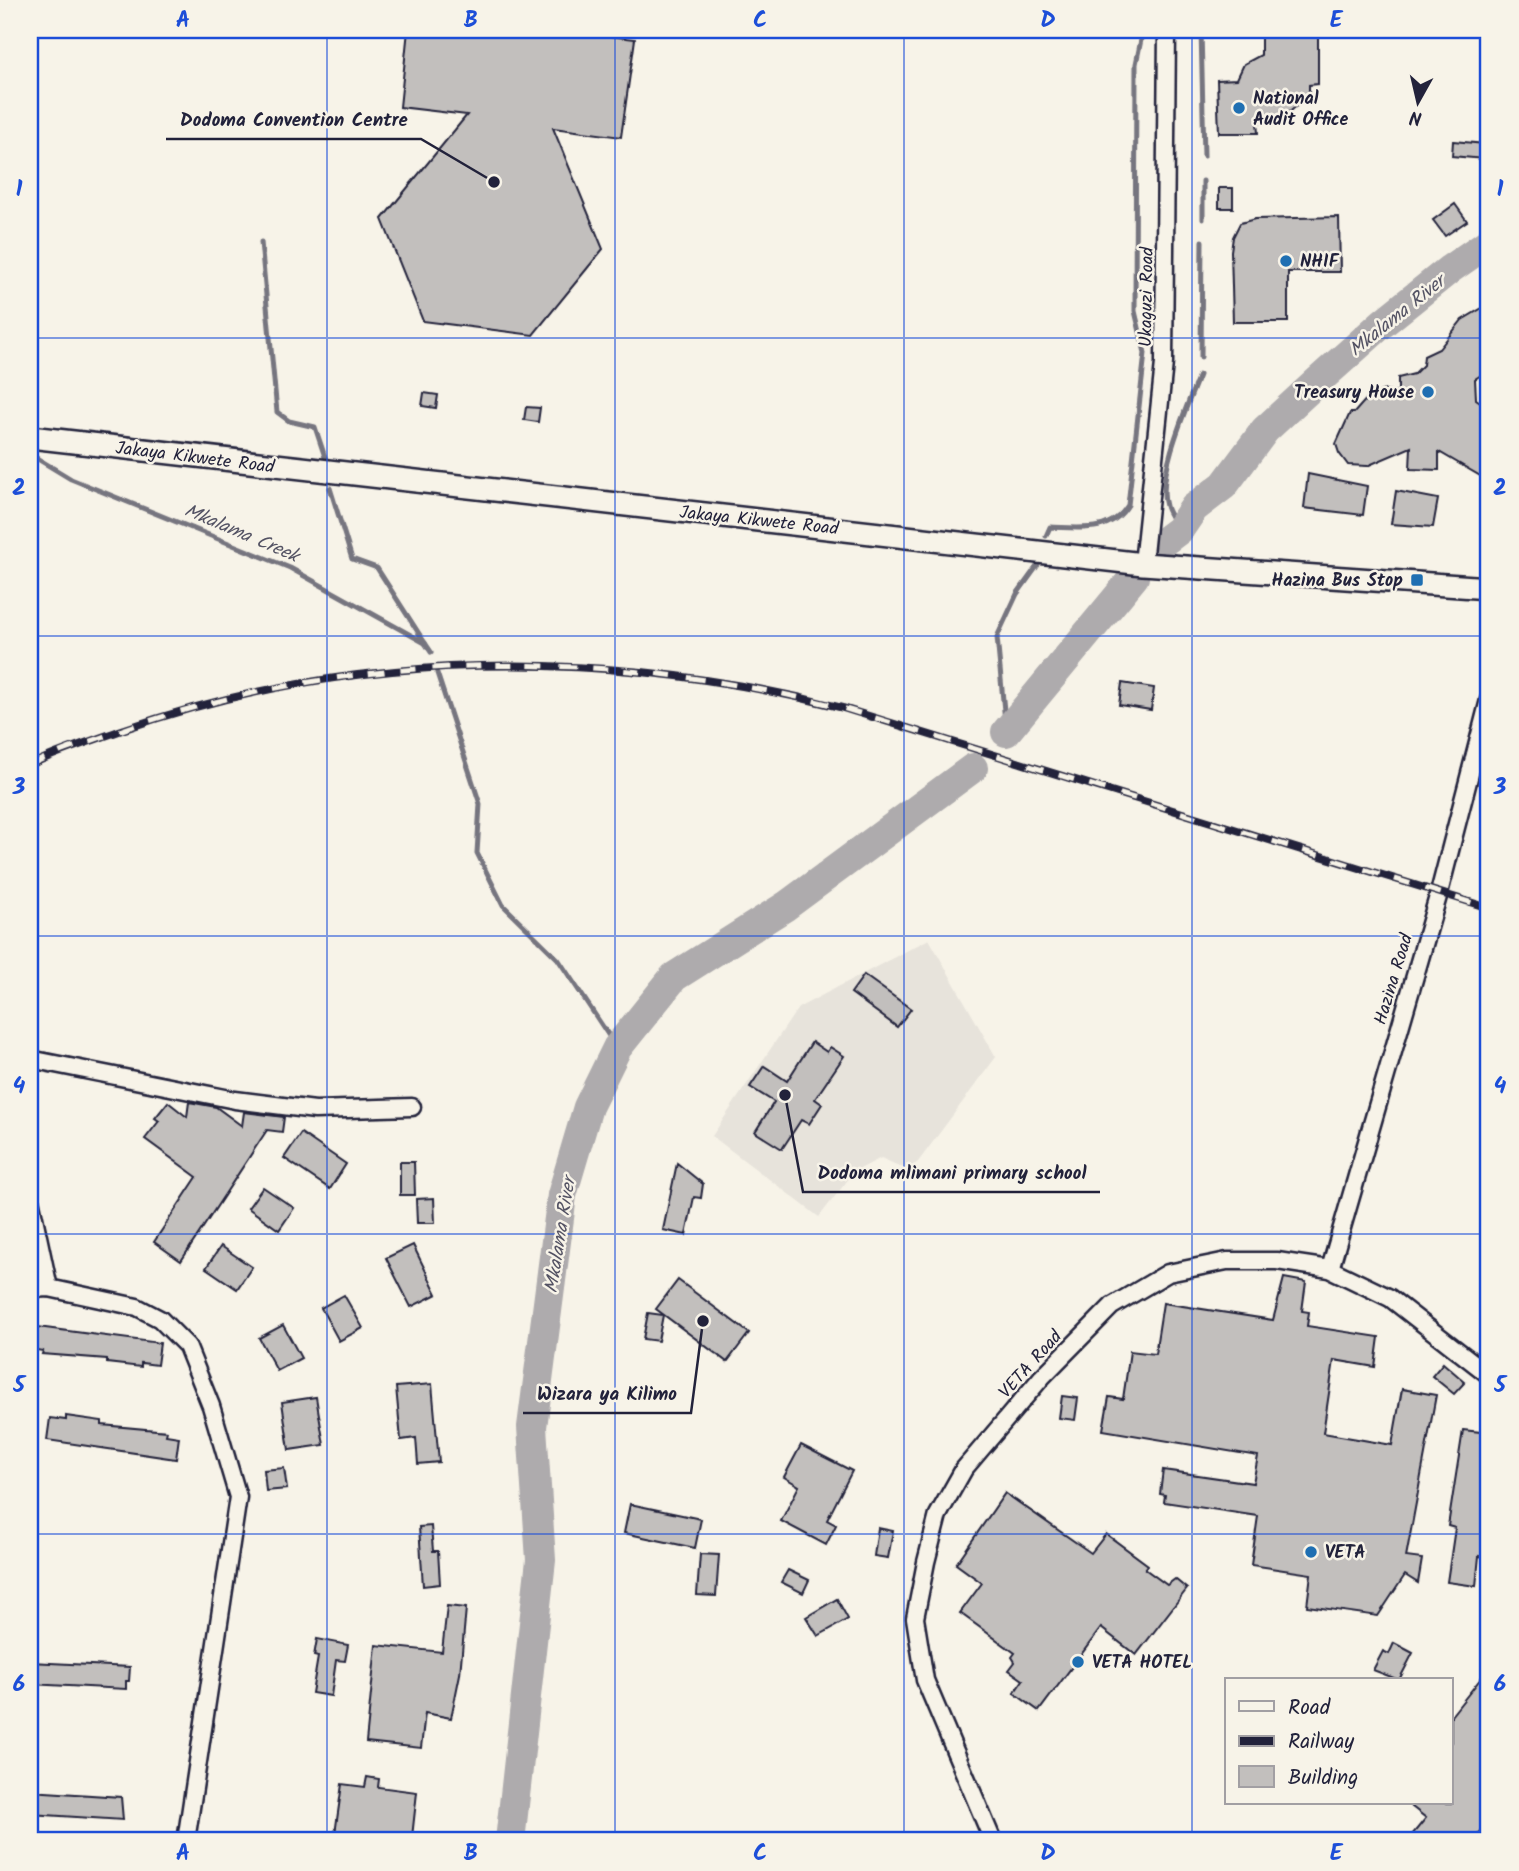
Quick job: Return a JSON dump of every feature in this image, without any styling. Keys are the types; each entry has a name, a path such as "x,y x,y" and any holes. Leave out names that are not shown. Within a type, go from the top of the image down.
{"main road":[{"name":"Jakaya Kikwete Road","path":"30,437 1143,564 1489,589"}],"street":[{"name":"Ukaguzi Road","path":"1143,564 1164,363 1167,30"},
{"name":"Hazina Road","path":"1330,1269 1440,893 1489,700"},
{"path":"30,1059 235,1100 315,1110 412,1107"},
{"path":"30,1199 49,1288"},
{"name":"VETA Road","path":"993,1841 925,1680 915,1618 938,1515 964,1469 1042,1377 1112,1306 1168,1273 1227,1261 1277,1261 1330,1269 1390,1298 1489,1375"},
{"path":"30,1289 49,1288 137,1307 160,1319 187,1346 211,1406 238,1497 186,1841"}],"shaded area":[{"path":"929,939 996,1057 918,1162 908,1170 881,1158 854,1172 819,1217 712,1136 798,1008"}],"building":[{"path":"408,30 559,30 635,39 621,137 553,128 603,249 533,335 423,321 382,219 467,115 400,107"},
{"path":"1261,30 1318,30 1318,84 1309,85 1309,95 1284,117 1283,123 1257,122 1258,133 1219,133 1217,80 1237,79 1244,64 1261,55"},
{"path":"1453,141 1485,144 1484,159 1452,156"},
{"path":"1219,188 1233,188 1233,208 1219,208"},
{"path":"1455,204 1467,221 1445,236 1433,220"},
{"name":"NHIF","path":"1339,217 1340,272 1288,272 1288,322 1233,322 1231,251 1233,237 1240,223 1255,219"},
{"name":"Treasury House","path":"1489,304 1489,370 1475,379 1476,399 1489,408 1489,481 1439,452 1439,470 1410,469 1411,447 1367,466 1348,465 1336,444 1350,413 1354,413 1368,397 1384,390 1398,392 1398,378 1414,374 1423,365 1424,356 1439,349 1462,320"},
{"path":"424,393 438,395 436,408 422,406"},
{"path":"526,407 540,408 538,422 524,420"},
{"path":"1308,474 1367,486 1363,515 1304,508"},
{"path":"1396,491 1438,499 1433,527 1391,524"},
{"path":"1122,683 1154,688 1151,710 1119,705"},
{"path":"864,975 911,1009 897,1027 851,993"},
{"path":"812,1042 827,1052 830,1047 844,1056 815,1099 822,1104 809,1124 801,1120 782,1149 755,1132 774,1102 750,1087 764,1066 787,1081"},
{"path":"168,1102 187,1117 189,1102 216,1107 242,1126 244,1112 284,1117 282,1132 267,1130 181,1261 154,1242 197,1177 145,1139 159,1121 155,1118"},
{"path":"301,1133 346,1164 330,1189 284,1158"},
{"path":"400,1162 414,1162 415,1195 400,1195"},
{"path":"677,1163 703,1184 701,1198 694,1197 686,1235 663,1230"},
{"path":"263,1187 294,1208 279,1230 248,1208"},
{"path":"434,1198 435,1223 417,1223 416,1199"},
{"path":"413,1245 437,1294 411,1307 386,1258"},
{"path":"221,1246 252,1267 237,1289 206,1268"},
{"path":"1284,1278 1306,1282 1302,1311 1309,1312 1307,1326 1379,1337 1375,1367 1334,1360 1323,1433 1392,1445 1402,1389 1436,1395 1406,1557 1422,1559 1418,1583 1405,1575 1378,1616 1307,1606 1311,1574 1251,1565 1258,1516 1164,1502 1165,1495 1160,1494 1163,1470 1253,1483 1258,1456 1103,1430 1109,1397 1123,1399 1130,1351 1155,1354 1163,1303 1273,1320"},
{"path":"678,1280 749,1333 727,1362 656,1309"},
{"path":"344,1295 363,1328 339,1341 321,1308"},
{"path":"648,1313 663,1315 658,1341 643,1339"},
{"path":"283,1325 301,1358 277,1371 259,1338"},
{"path":"30,1326 160,1343 157,1365 141,1363 141,1367 107,1363 107,1359 42,1354 43,1351 30,1349"},
{"path":"1443,1363 1465,1382 1454,1394 1432,1376"},
{"path":"432,1384 439,1462 418,1464 416,1438 401,1440 396,1387"},
{"path":"1062,1396 1078,1398 1075,1420 1059,1418"},
{"path":"316,1397 324,1445 289,1450 282,1402"},
{"path":"66,1416 102,1421 102,1425 167,1431 166,1435 179,1437 176,1459 47,1440 50,1418 66,1420"},
{"path":"1463,1430 1489,1433 1489,1558 1479,1556 1476,1586 1447,1582 1455,1528 1448,1526"},
{"path":"801,1445 852,1471 827,1520 836,1525 826,1545 781,1521 799,1486 784,1477"},
{"path":"284,1468 287,1489 266,1491 264,1470"},
{"path":"1005,1493 1091,1553 1106,1534 1148,1565 1145,1569 1167,1585 1175,1579 1187,1589 1136,1655 1101,1628 1039,1711 1014,1693 1023,1680 1009,1670 1015,1662 1012,1657 1015,1653 960,1613 982,1583 956,1564"},
{"path":"630,1504 701,1519 695,1548 624,1533"},
{"path":"431,1526 433,1551 438,1551 440,1584 423,1586 419,1527"},
{"path":"878,1528 893,1531 888,1558 874,1556"},
{"path":"700,1554 719,1555 716,1596 697,1595"},
{"path":"788,1570 809,1580 803,1593 781,1582"},
{"path":"837,1599 848,1619 818,1636 806,1617"},
{"path":"447,1606 466,1608 460,1674 451,1718 425,1713 421,1748 366,1742 376,1645 442,1652"},
{"path":"317,1639 348,1645 345,1661 336,1660 331,1696 312,1693 318,1657 314,1656"},
{"path":"1394,1643 1413,1653 1400,1678 1373,1670 1383,1651 1389,1654"},
{"path":"30,1662 130,1667 129,1681 126,1681 126,1689 30,1684"},
{"path":"1489,1668 1489,1821 1473,1841 1455,1841 1446,1834 1440,1841 1407,1841 1426,1818 1408,1804 1452,1804 1452,1715"},
{"path":"367,1777 379,1779 378,1787 417,1792 412,1837 401,1835 400,1841 334,1841 342,1784 365,1787"},
{"path":"30,1791 121,1797 123,1820 30,1814"}],"waterway":[{"path":"1046,536 1050,527 1083,528 1103,525 1121,514 1128,505 1145,353 1135,311 1136,64 1143,30"},
{"path":"1201,30 1204,156"},
{"path":"1203,181 1203,219"},
{"path":"1201,357 1202,241"},
{"path":"261,242 277,412 289,421 315,427 326,460"},
{"name":"Mkalama River","path":"1163,542 1179,530 1194,508 1224,485 1265,430 1318,381 1384,322 1450,269 1489,242"},
{"path":"1179,530 1166,506 1165,477 1181,421 1199,375"},
{"name":"Mkalama Creek","path":"30,416 32,428"},
{"name":"Mkalama Creek","path":"33,456 71,479 290,568 425,643 431,652"},
{"path":"330,488 352,559 377,568 425,643"},
{"path":"1006,732 997,637 1017,594 1038,565"},
{"name":"Mkalama River","path":"1006,732 1134,577"},
{"name":"Mkalama Creek","path":"437,673 480,804 477,853 503,905 558,959 617,1048"},
{"name":"Mkalama River","path":"510,1841 541,1560 532,1427 562,1195 588,1107 617,1048 674,977 786,906 973,768"}],"railway":[{"path":"30,765 119,731 207,704 297,684 388,672 479,666 571,667 663,674 753,688 843,708 1489,908"}],"place":[{"name":"National Audit Office","path":"1239,108"},
{"name":"Dodoma Convention Centre","path":"494,182"},
{"name":"NHIF","path":"1286,261"},
{"name":"Treasury House","path":"1428,392"},
{"name":"Hazina Bus Stop","path":"1417,580"},
{"name":"Dodoma mlimani primary school","path":"785,1095"},
{"name":"Wizara ya Kilimo","path":"703,1321"},
{"name":"VETA","path":"1311,1552"},
{"name":"VETA HOTEL","path":"1078,1662"}]}
